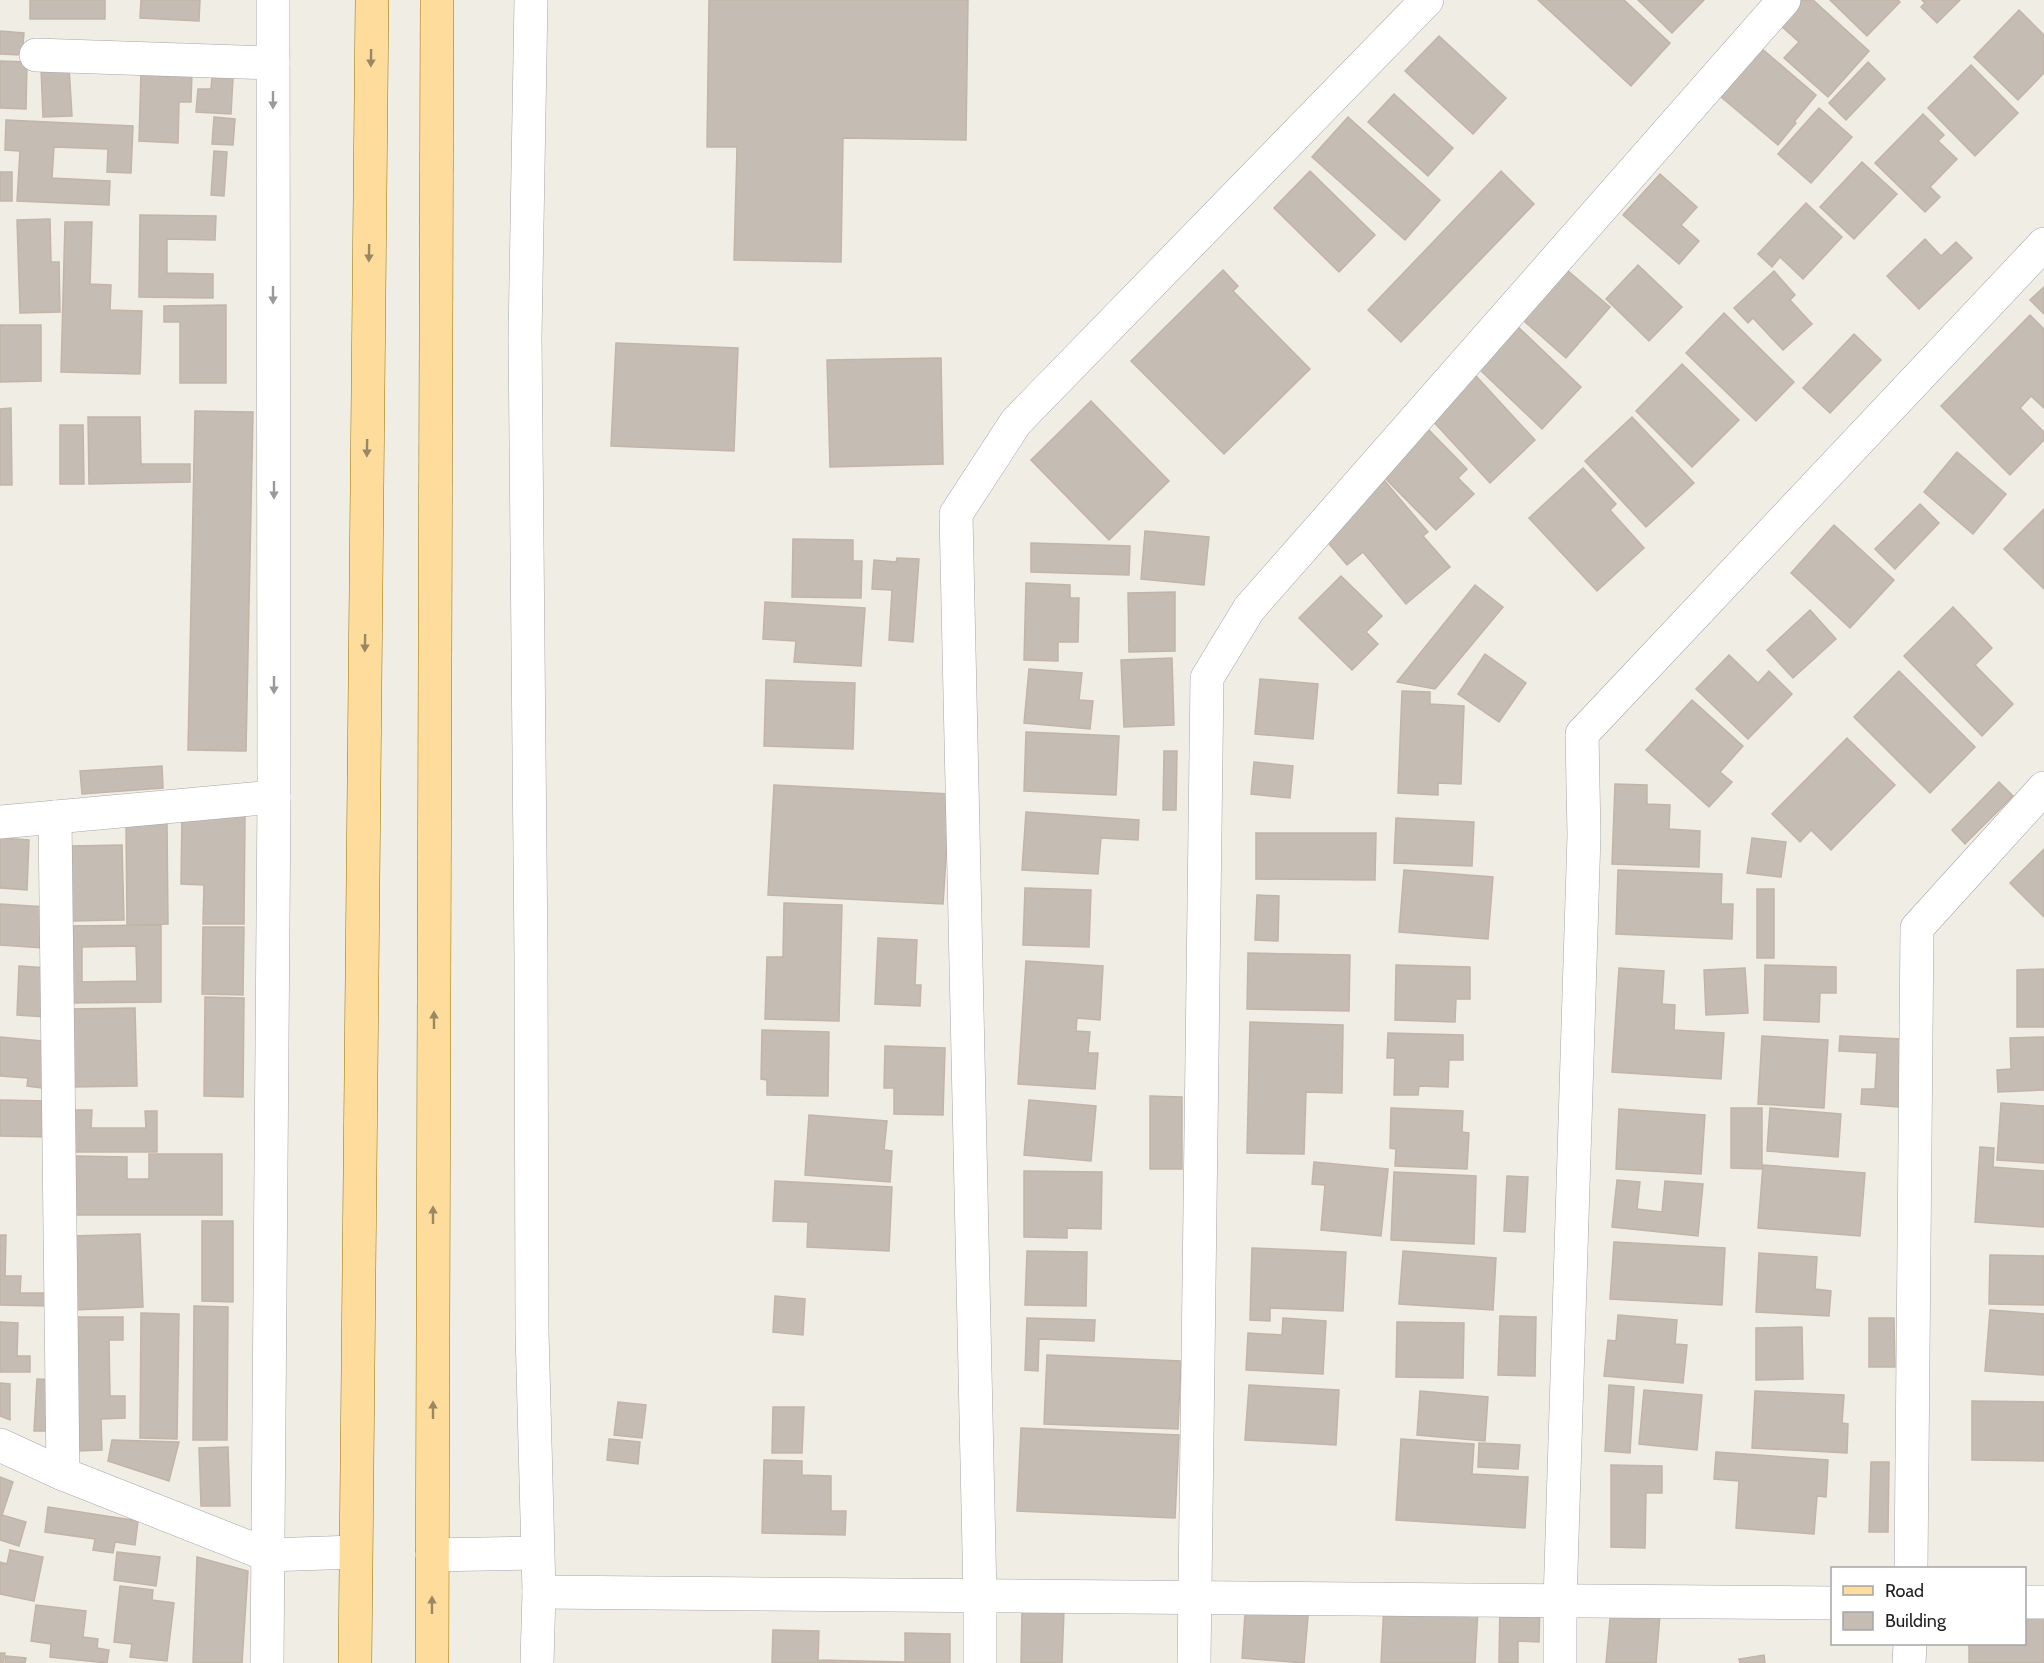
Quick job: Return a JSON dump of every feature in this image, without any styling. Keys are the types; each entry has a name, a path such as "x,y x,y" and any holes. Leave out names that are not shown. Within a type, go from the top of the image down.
{"main road":[{"path":"355,1663 372,0"},
{"path":"432,1663 437,0"}],"street":[{"path":"267,1663 274,797 273,0"},
{"path":"531,0 525,336 532,1319 539,1592 537,1663"},
{"path":"980,1663 956,514 1016,422 1427,0"},
{"path":"1194,1663 1207,678 1249,609 1784,0"},
{"path":"36,55 273,63"},
{"path":"1560,1663 1584,847 1582,734 2044,244"},
{"path":"1911,1567 1917,928 2044,788"},
{"path":"0,822 274,797"},
{"path":"55,817 63,1474"},
{"path":"0,1445 63,1474 268,1555 355,1552"},
{"path":"432,1555 537,1553"},
{"path":"539,1592 1831,1603"},
{"path":"2026,1602 2044,1602"},
{"path":"1909,1663 1910,1645"}],"building":[{"path":"30,0 105,0 105,19 30,19"},
{"path":"141,0 200,0 199,21 140,18"},
{"path":"709,0 968,0 966,140 843,138 841,262 734,260 737,147 707,147"},
{"path":"1538,0 1624,0 1670,43 1631,86"},
{"path":"1638,0 1704,0 1672,33"},
{"path":"1802,0 1813,0 1869,51 1828,97 1784,58 1799,42 1780,25"},
{"path":"1830,0 1898,0 1900,2 1867,36"},
{"path":"1922,0 1960,0 1937,23 1921,7 1925,3"},
{"path":"2019,10 2044,35 2044,73 2018,100 1974,57"},
{"path":"0,31 24,33 22,55 0,54"},
{"path":"1439,36 1506,98 1473,134 1405,71"},
{"path":"1761,48 1816,95 1778,145 1721,97"},
{"path":"0,61 27,62 26,109 0,108"},
{"path":"1868,62 1885,79 1846,120 1829,103"},
{"path":"1971,65 2018,113 1975,156 1928,108"},
{"path":"69,67 72,116 43,117 41,68"},
{"path":"141,72 192,73 191,102 179,102 178,143 139,141"},
{"path":"212,76 233,78 231,114 196,112 198,89 211,89"},
{"path":"1394,94 1453,148 1428,176 1368,122"},
{"path":"1819,108 1852,137 1811,183 1778,154"},
{"path":"1923,114 1944,135 1938,141 1957,159 1930,187 1940,197 1925,212 1875,163"},
{"path":"214,117 235,119 233,145 212,144"},
{"path":"1348,117 1440,200 1405,240 1312,157"},
{"path":"6,120 133,126 131,173 107,172 108,149 54,147 52,178 110,181 109,205 17,201 20,151 5,150"},
{"path":"214,151 227,152 224,196 211,195"},
{"path":"1862,162 1897,194 1854,239 1820,207"},
{"path":"1310,171 1375,235 1339,272 1274,208"},
{"path":"1501,171 1534,204 1401,342 1368,310"},
{"path":"0,172 12,172 12,201 0,201"},
{"path":"1660,174 1697,207 1681,225 1699,241 1679,264 1623,215"},
{"path":"1806,203 1842,237 1803,279 1780,257 1772,267 1758,254"},
{"path":"140,215 216,216 215,240 167,239 167,273 213,274 213,298 139,297"},
{"path":"50,219 51,262 59,262 60,312 20,313 17,220"},
{"path":"65,222 92,222 90,284 111,285 110,310 142,311 140,374 61,372"},
{"path":"1925,239 1941,256 1956,242 1972,258 1919,309 1887,276"},
{"path":"1638,265 1682,307 1649,341 1606,299"},
{"path":"1223,270 1238,286 1233,291 1310,369 1224,454 1131,361"},
{"path":"1567,270 1610,307 1566,358 1523,320"},
{"path":"1774,271 1795,295 1790,300 1812,324 1783,350 1753,318 1748,323 1734,308"},
{"path":"2044,287 2044,314 2030,300"},
{"path":"226,305 226,383 180,383 180,322 164,322 164,306"},
{"path":"1724,313 1794,382 1756,421 1686,353"},
{"path":"2030,315 2044,329 2044,408 2031,396 2020,408 2044,432 2044,440 2010,475 1941,406"},
{"path":"0,325 41,325 41,381 0,382"},
{"path":"1516,325 1581,387 1542,429 1477,367"},
{"path":"1854,334 1881,360 1830,413 1803,388"},
{"path":"616,343 738,348 734,451 611,446"},
{"path":"941,358 943,464 830,467 827,360"},
{"path":"1682,364 1739,420 1692,467 1636,411"},
{"path":"1476,376 1535,440 1490,483 1431,419"},
{"path":"1091,401 1169,481 1109,540 1031,460"},
{"path":"11,408 12,485 0,485 0,409"},
{"path":"195,411 253,412 246,751 188,750"},
{"path":"88,417 140,417 141,464 190,464 190,482 89,484"},
{"path":"1632,417 1694,483 1646,527 1585,461"},
{"path":"60,425 83,425 84,484 60,484"},
{"path":"1428,429 1467,469 1458,478 1474,494 1436,530 1381,474"},
{"path":"1957,452 2006,494 1973,534 1924,492"},
{"path":"1583,468 1616,504 1610,510 1644,548 1597,591 1529,518"},
{"path":"1383,479 1428,532 1423,536 1450,567 1406,604 1363,552 1347,565 1320,533"},
{"path":"1920,504 1939,523 1895,569 1875,549"},
{"path":"2044,509 2044,589 2004,549"},
{"path":"1834,525 1894,580 1850,628 1791,573"},
{"path":"1145,531 1209,537 1204,585 1141,579"},
{"path":"793,539 853,540 853,561 862,561 861,598 792,597"},
{"path":"1031,543 1130,546 1129,575 1031,572"},
{"path":"897,558 919,559 913,642 889,640 892,590 872,589 874,560 896,562"},
{"path":"1341,576 1382,616 1366,632 1378,644 1352,670 1299,618"},
{"path":"1026,583 1070,585 1070,598 1079,598 1078,642 1058,642 1058,661 1024,660"},
{"path":"1475,585 1503,607 1435,689 1397,682"},
{"path":"1175,592 1175,651 1129,652 1128,593"},
{"path":"765,602 865,608 861,666 794,662 796,641 763,639"},
{"path":"1953,607 1992,648 1975,665 2013,704 1982,736 1904,656"},
{"path":"1810,610 1836,639 1793,678 1767,650"},
{"path":"1485,654 1526,683 1499,722 1458,694"},
{"path":"1729,655 1758,683 1769,671 1792,694 1748,739 1696,689"},
{"path":"1172,658 1174,725 1124,727 1121,660"},
{"path":"1029,669 1082,673 1079,700 1093,701 1090,729 1024,723"},
{"path":"1899,671 1975,747 1930,793 1854,717"},
{"path":"1260,679 1318,684 1313,739 1255,734"},
{"path":"766,680 855,683 853,749 764,746"},
{"path":"1402,691 1430,692 1430,704 1464,706 1461,784 1438,783 1438,795 1398,793"},
{"path":"1692,700 1743,746 1720,772 1732,782 1709,807 1646,750"},
{"path":"1026,732 1119,736 1116,795 1024,791"},
{"path":"1847,738 1895,785 1831,850 1811,830 1800,842 1772,814"},
{"path":"1164,751 1177,751 1176,810 1163,810"},
{"path":"1254,762 1293,766 1290,798 1251,794"},
{"path":"162,766 163,788 82,794 80,771"},
{"path":"1999,782 2013,796 1965,844 1952,830"},
{"path":"1615,784 1647,785 1647,804 1670,805 1669,829 1700,831 1699,867 1612,864"},
{"path":"774,785 950,794 943,904 768,895"},
{"path":"1026,812 1139,820 1138,840 1101,838 1098,874 1022,870"},
{"path":"182,814 245,815 244,924 203,924 204,885 181,884"},
{"path":"1396,818 1474,822 1472,866 1394,863"},
{"path":"167,823 168,924 127,925 126,824"},
{"path":"1256,833 1376,833 1375,880 1256,879"},
{"path":"0,838 29,840 27,890 0,888"},
{"path":"1752,838 1786,842 1781,877 1747,873"},
{"path":"122,845 124,920 71,921 70,846"},
{"path":"2044,849 2044,917 2010,883"},
{"path":"1404,870 1493,877 1488,939 1399,932"},
{"path":"1618,870 1722,874 1721,904 1733,904 1732,939 1616,934"},
{"path":"1025,888 1091,890 1089,947 1023,945"},
{"path":"1757,889 1774,889 1774,958 1757,958"},
{"path":"1257,895 1279,896 1278,941 1255,940"},
{"path":"784,903 842,905 839,1021 765,1019 767,957 783,957"},
{"path":"0,904 46,907 44,948 0,945"},
{"path":"161,925 161,1002 70,1003 69,926","holes":["136,946 137,981 82,982 82,947"]},
{"path":"203,927 244,927 243,995 202,994"},
{"path":"878,938 917,940 915,985 921,985 920,1006 875,1004"},
{"path":"1248,953 1350,955 1349,1011 1247,1009"},
{"path":"1026,961 1103,966 1100,1020 1077,1018 1076,1031 1090,1032 1088,1053 1098,1053 1095,1089 1018,1084"},
{"path":"1396,965 1470,967 1470,999 1456,999 1455,1022 1395,1020"},
{"path":"1765,965 1836,967 1836,993 1820,993 1819,1022 1764,1020"},
{"path":"19,966 48,968 46,1017 17,1015"},
{"path":"1619,968 1664,971 1662,1004 1675,1005 1674,1030 1724,1033 1721,1079 1612,1072"},
{"path":"1745,968 1748,1013 1706,1015 1704,970"},
{"path":"2044,969 2044,1027 2017,1027 2017,970"},
{"path":"205,997 244,998 243,1097 204,1096"},
{"path":"135,1008 137,1086 70,1087 69,1009"},
{"path":"1250,1022 1343,1025 1342,1093 1306,1092 1304,1154 1247,1153"},
{"path":"762,1030 829,1032 828,1096 767,1095 767,1080 761,1079"},
{"path":"1388,1033 1463,1035 1463,1060 1449,1060 1448,1087 1419,1086 1418,1095 1394,1095 1395,1058 1387,1058"},
{"path":"1762,1036 1828,1040 1824,1108 1758,1104"},
{"path":"1840,1036 1902,1039 1898,1107 1861,1104 1862,1089 1875,1089 1877,1053 1839,1051"},
{"path":"0,1037 53,1042 49,1089 27,1086 28,1078 0,1076"},
{"path":"2044,1037 2044,1090 1998,1092 1997,1070 2011,1069 2010,1038"},
{"path":"885,1046 945,1048 943,1115 894,1114 894,1088 884,1088"},
{"path":"1150,1096 1182,1097 1182,1169 1150,1169"},
{"path":"0,1100 49,1101 48,1137 0,1136"},
{"path":"1029,1100 1096,1106 1091,1161 1024,1155"},
{"path":"2001,1103 2044,1106 2044,1163 1997,1160"},
{"path":"1391,1108 1463,1111 1462,1132 1469,1133 1467,1169 1395,1166 1396,1149 1390,1148"},
{"path":"1731,1108 1762,1108 1762,1169 1731,1168"},
{"path":"1770,1108 1841,1114 1838,1157 1767,1151"},
{"path":"1619,1109 1705,1115 1701,1174 1616,1169"},
{"path":"74,1110 92,1110 91,1128 146,1128 145,1111 157,1111 157,1152 74,1152"},
{"path":"809,1115 887,1121 884,1150 892,1151 890,1182 805,1175"},
{"path":"1980,1147 1994,1148 1993,1167 2044,1171 2044,1227 1975,1222"},
{"path":"149,1154 222,1154 222,1215 74,1215 75,1156 127,1157 127,1179 149,1179"},
{"path":"1314,1162 1388,1169 1381,1236 1321,1230 1325,1185 1312,1184"},
{"path":"1763,1165 1865,1173 1860,1236 1758,1228"},
{"path":"1024,1171 1102,1172 1101,1229 1067,1228 1067,1238 1024,1237"},
{"path":"1394,1172 1476,1176 1474,1244 1391,1240"},
{"path":"1507,1176 1528,1177 1525,1232 1504,1231"},
{"path":"1617,1180 1640,1182 1637,1209 1662,1212 1665,1181 1703,1184 1698,1236 1612,1227"},
{"path":"775,1181 892,1187 889,1251 807,1247 808,1222 773,1221"},
{"path":"202,1221 233,1221 233,1302 202,1301"},
{"path":"140,1234 143,1307 75,1310 72,1236"},
{"path":"0,1235 6,1235 5,1276 21,1276 20,1293 51,1293 51,1306 0,1305"},
{"path":"1614,1242 1725,1248 1722,1305 1610,1299"},
{"path":"1252,1248 1346,1252 1343,1311 1270,1308 1270,1321 1250,1320"},
{"path":"1027,1251 1087,1252 1086,1306 1025,1305"},
{"path":"1403,1251 1496,1258 1493,1310 1399,1304"},
{"path":"1759,1253 1817,1257 1815,1289 1831,1291 1829,1316 1756,1312"},
{"path":"1990,1255 2044,1256 2044,1305 1989,1304"},
{"path":"775,1296 805,1299 803,1335 773,1332"},
{"path":"194,1306 228,1307 227,1440 193,1440"},
{"path":"1990,1310 2044,1314 2044,1375 1985,1371"},
{"path":"141,1313 179,1314 177,1439 140,1438"},
{"path":"1618,1315 1677,1320 1675,1344 1687,1345 1683,1383 1604,1376 1608,1340 1616,1341"},
{"path":"1500,1316 1536,1317 1535,1376 1498,1375"},
{"path":"75,1317 123,1317 123,1340 109,1340 110,1396 125,1396 125,1418 101,1419 102,1450 79,1451"},
{"path":"1027,1318 1095,1320 1094,1341 1039,1339 1038,1371 1025,1370"},
{"path":"1283,1318 1326,1321 1323,1374 1246,1370 1248,1333 1282,1335"},
{"path":"1869,1318 1894,1318 1895,1367 1869,1367"},
{"path":"0,1322 18,1323 17,1356 30,1356 30,1372 0,1372"},
{"path":"1397,1322 1464,1323 1463,1378 1396,1377"},
{"path":"1802,1327 1803,1379 1756,1380 1756,1328"},
{"path":"1047,1355 1181,1361 1178,1429 1044,1424"},
{"path":"37,1379 57,1380 55,1431 34,1431"},
{"path":"0,1383 10,1384 10,1420 0,1416"},
{"path":"1249,1385 1339,1390 1336,1445 1245,1440"},
{"path":"1609,1385 1634,1387 1630,1453 1605,1451"},
{"path":"1644,1390 1702,1395 1697,1450 1639,1444"},
{"path":"1420,1391 1488,1397 1485,1441 1417,1435"},
{"path":"1755,1391 1844,1395 1842,1423 1848,1424 1847,1453 1752,1448"},
{"path":"1972,1401 2044,1402 2044,1461 1972,1460"},
{"path":"618,1402 646,1405 642,1438 614,1435"},
{"path":"773,1407 804,1407 802,1453 772,1453"},
{"path":"1021,1428 1179,1435 1175,1518 1017,1511"},
{"path":"609,1439 640,1442 638,1464 607,1460"},
{"path":"1401,1439 1474,1444 1472,1474 1528,1477 1525,1528 1396,1520"},
{"path":"112,1440 179,1442 169,1481 108,1461"},
{"path":"1479,1443 1520,1445 1518,1469 1478,1467"},
{"path":"228,1447 230,1506 201,1506 199,1448"},
{"path":"1716,1452 1828,1460 1826,1497 1817,1496 1814,1534 1736,1528 1739,1481 1714,1479"},
{"path":"764,1460 802,1461 802,1475 831,1476 831,1511 846,1511 845,1535 762,1533"},
{"path":"1871,1462 1889,1462 1888,1532 1869,1532"},
{"path":"1611,1465 1662,1466 1662,1493 1646,1493 1645,1548 1611,1547"},
{"path":"0,1477 13,1482 2,1515 26,1522 19,1546 0,1540"},
{"path":"48,1507 138,1521 135,1545 115,1542 113,1553 93,1550 95,1539 45,1532"},
{"path":"10,1550 43,1557 34,1601 0,1594 0,1562 7,1564"},
{"path":"117,1552 160,1557 156,1586 114,1580"},
{"path":"197,1557 248,1571 242,1663 193,1663"},
{"path":"120,1586 153,1590 152,1600 174,1603 167,1661 130,1657 132,1644 114,1642"},
{"path":"1612,1598 1661,1603 1656,1663 1606,1663"},
{"path":"1246,1599 1309,1605 1304,1663 1242,1658"},
{"path":"1500,1601 1540,1602 1539,1642 1518,1641 1518,1663 1499,1663"},
{"path":"1384,1604 1478,1609 1475,1663 1381,1663"},
{"path":"36,1605 86,1611 83,1637 98,1639 97,1648 109,1650 107,1663 50,1657 51,1644 31,1641"},
{"path":"1022,1610 1064,1611 1062,1663 1021,1663"},
{"path":"2026,1615 2044,1615 2044,1663 1969,1663 1969,1645 2026,1645"},
{"path":"773,1630 819,1631 818,1660 905,1662 905,1633 950,1634 950,1663 772,1663"},
{"path":"0,1653 5,1653 3,1663 0,1663"},
{"path":"1764,1655 1765,1663 1740,1663 1739,1659"},
{"path":"6,1656 26,1658 25,1663 5,1663"}]}
